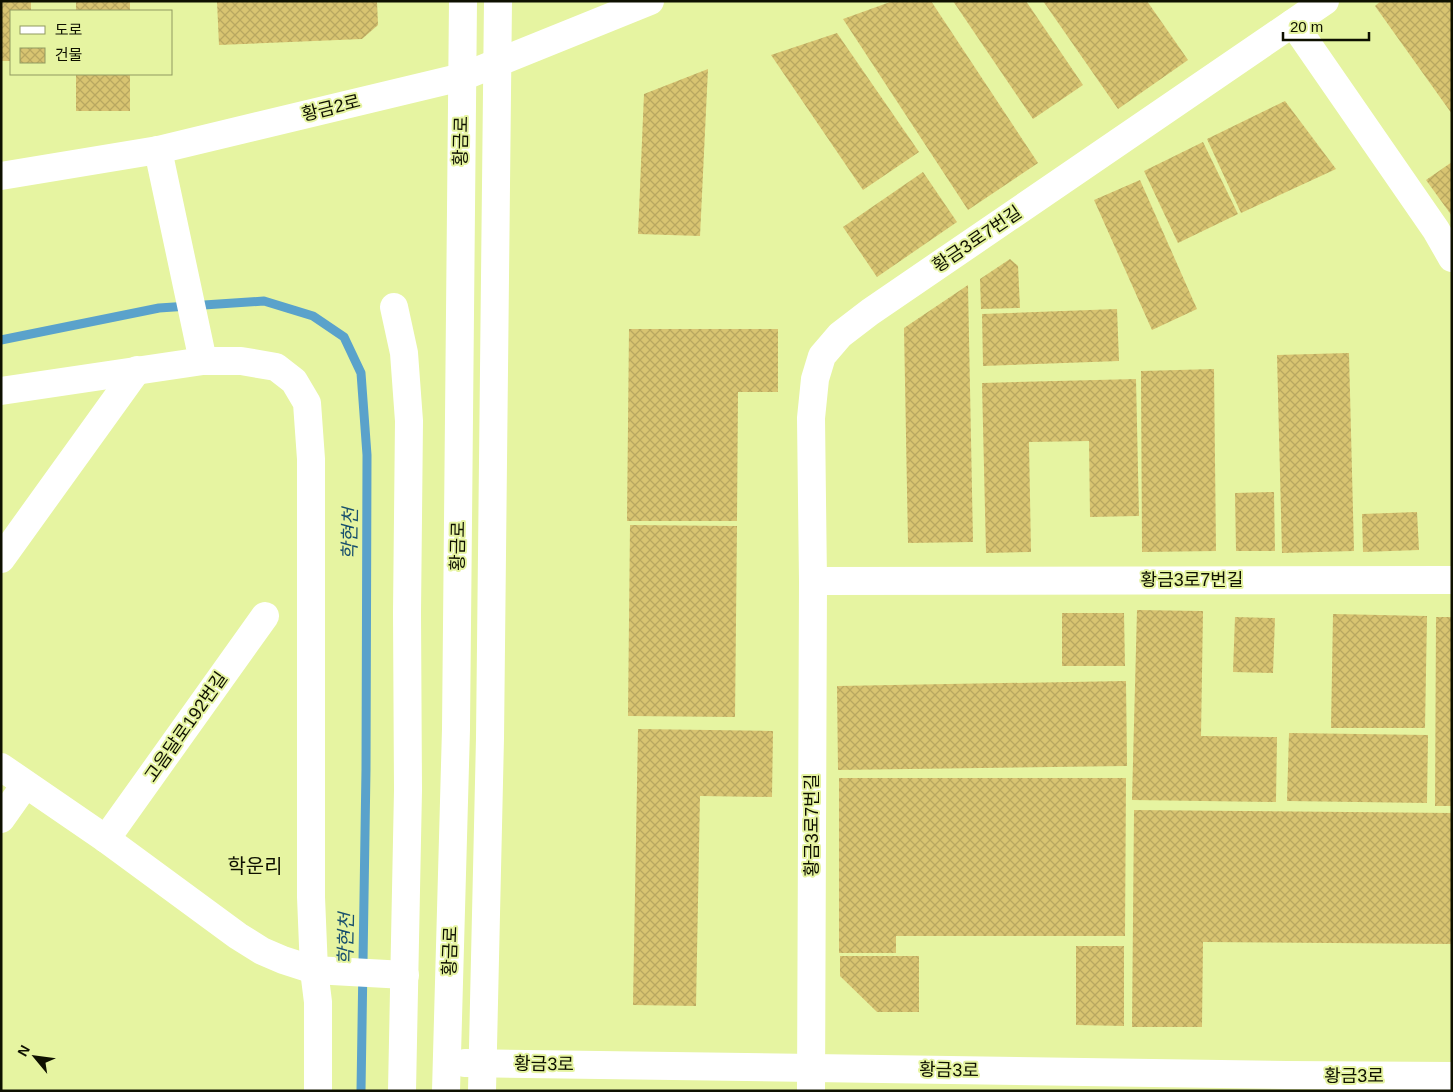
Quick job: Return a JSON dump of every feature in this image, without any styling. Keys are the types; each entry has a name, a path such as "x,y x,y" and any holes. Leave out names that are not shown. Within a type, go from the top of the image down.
{"street":[{"name":"황금로","path":"446,1091 456,729 463,1"},
{"name":"황금로","path":"482,1091 490,738 498,1"},
{"name":"황금2로","path":"1,176 158,150 462,77 650,1"},
{"name":"황금3로7번길","path":"812,1080 813,581 811,418 815,379 822,356 840,335 870,312 1325,1"},
{"path":"1293,23 1436,230 1452,258"},
{"path":"158,150 200,349"},
{"path":"394,307 404,353 408,422 408,790 397,974 402,1091"},
{"path":"1,391 137,370 200,349 242,361 276,367 294,381 307,403 311,458 311,897 322,971 318,1002 318,1091"},
{"path":"1,559 137,370"},
{"name":"황금3로7번길","path":"813,581 1452,580"},
{"name":"고음달로192번길","path":"106,839 265,616"},
{"path":"1,767 106,839 238,936 262,951 283,960 322,971 397,974"},
{"path":"1,820 25,784"},
{"name":"황금3로","path":"446,1062 812,1080 1452,1076"}],"building":[{"path":"1,1 31,1 31,10 10,10 10,61 1,61"},
{"path":"76,1 130,1 130,10 76,10"},
{"path":"217,1 377,1 378,25 362,39 219,45"},
{"path":"893,1 931,1 1038,163 968,210 843,19"},
{"path":"953,1 1026,1 1083,85 1033,119"},
{"path":"1043,1 1147,1 1188,60 1118,109"},
{"path":"1381,1 1452,1 1452,114 1375,6"},
{"path":"837,33 919,152 863,190 771,55"},
{"path":"708,69 700,236 638,234 644,94"},
{"path":"76,75 130,75 130,111 76,111"},
{"path":"1285,101 1336,169 1241,213 1207,139"},
{"path":"1203,142 1238,214 1178,243 1144,171"},
{"path":"1452,162 1452,216 1426,180"},
{"path":"923,172 957,222 877,277 843,227"},
{"path":"1140,180 1197,309 1152,330 1094,200"},
{"path":"1010,259 1018,266 1020,308 981,309 980,279"},
{"path":"968,285 973,542 908,543 904,328"},
{"path":"1117,309 1119,361 983,366 982,314"},
{"path":"629,329 778,329 778,392 738,392 737,521 627,521"},
{"path":"1349,353 1354,551 1282,553 1277,355"},
{"path":"1214,369 1216,551 1142,552 1141,371"},
{"path":"1136,379 1139,516 1090,517 1089,441 1029,442 1031,552 986,553 982,383"},
{"path":"1274,492 1275,551 1236,551 1235,493"},
{"path":"1417,512 1419,550 1363,552 1362,514"},
{"path":"630,525 737,526 735,717 628,716"},
{"path":"1137,610 1203,611 1201,736 1277,737 1276,802 1132,800"},
{"path":"1062,613 1124,613 1125,666 1062,666"},
{"path":"1333,614 1427,616 1425,728 1331,728"},
{"path":"1235,617 1275,618 1273,673 1233,672"},
{"path":"1436,617 1452,617 1452,806 1435,806"},
{"path":"1126,681 1127,766 838,770 837,686"},
{"path":"638,729 773,731 772,797 700,796 696,1006 633,1005"},
{"path":"1289,733 1428,735 1427,803 1287,801"},
{"path":"839,778 1126,778 1125,936 896,936 896,953 839,953"},
{"path":"1134,810 1452,813 1452,944 1203,942 1202,1027 1132,1027"},
{"path":"1076,946 1124,946 1124,1026 1076,1025"},
{"path":"840,956 919,956 919,1012 877,1012 840,976"}],"waterway":[{"name":"학현천","path":"1,340 159,308 264,301 313,316 344,337 361,373 367,455 366,769 361,1091"}],"district":[{"name":"학운리","path":"255,866"}]}
